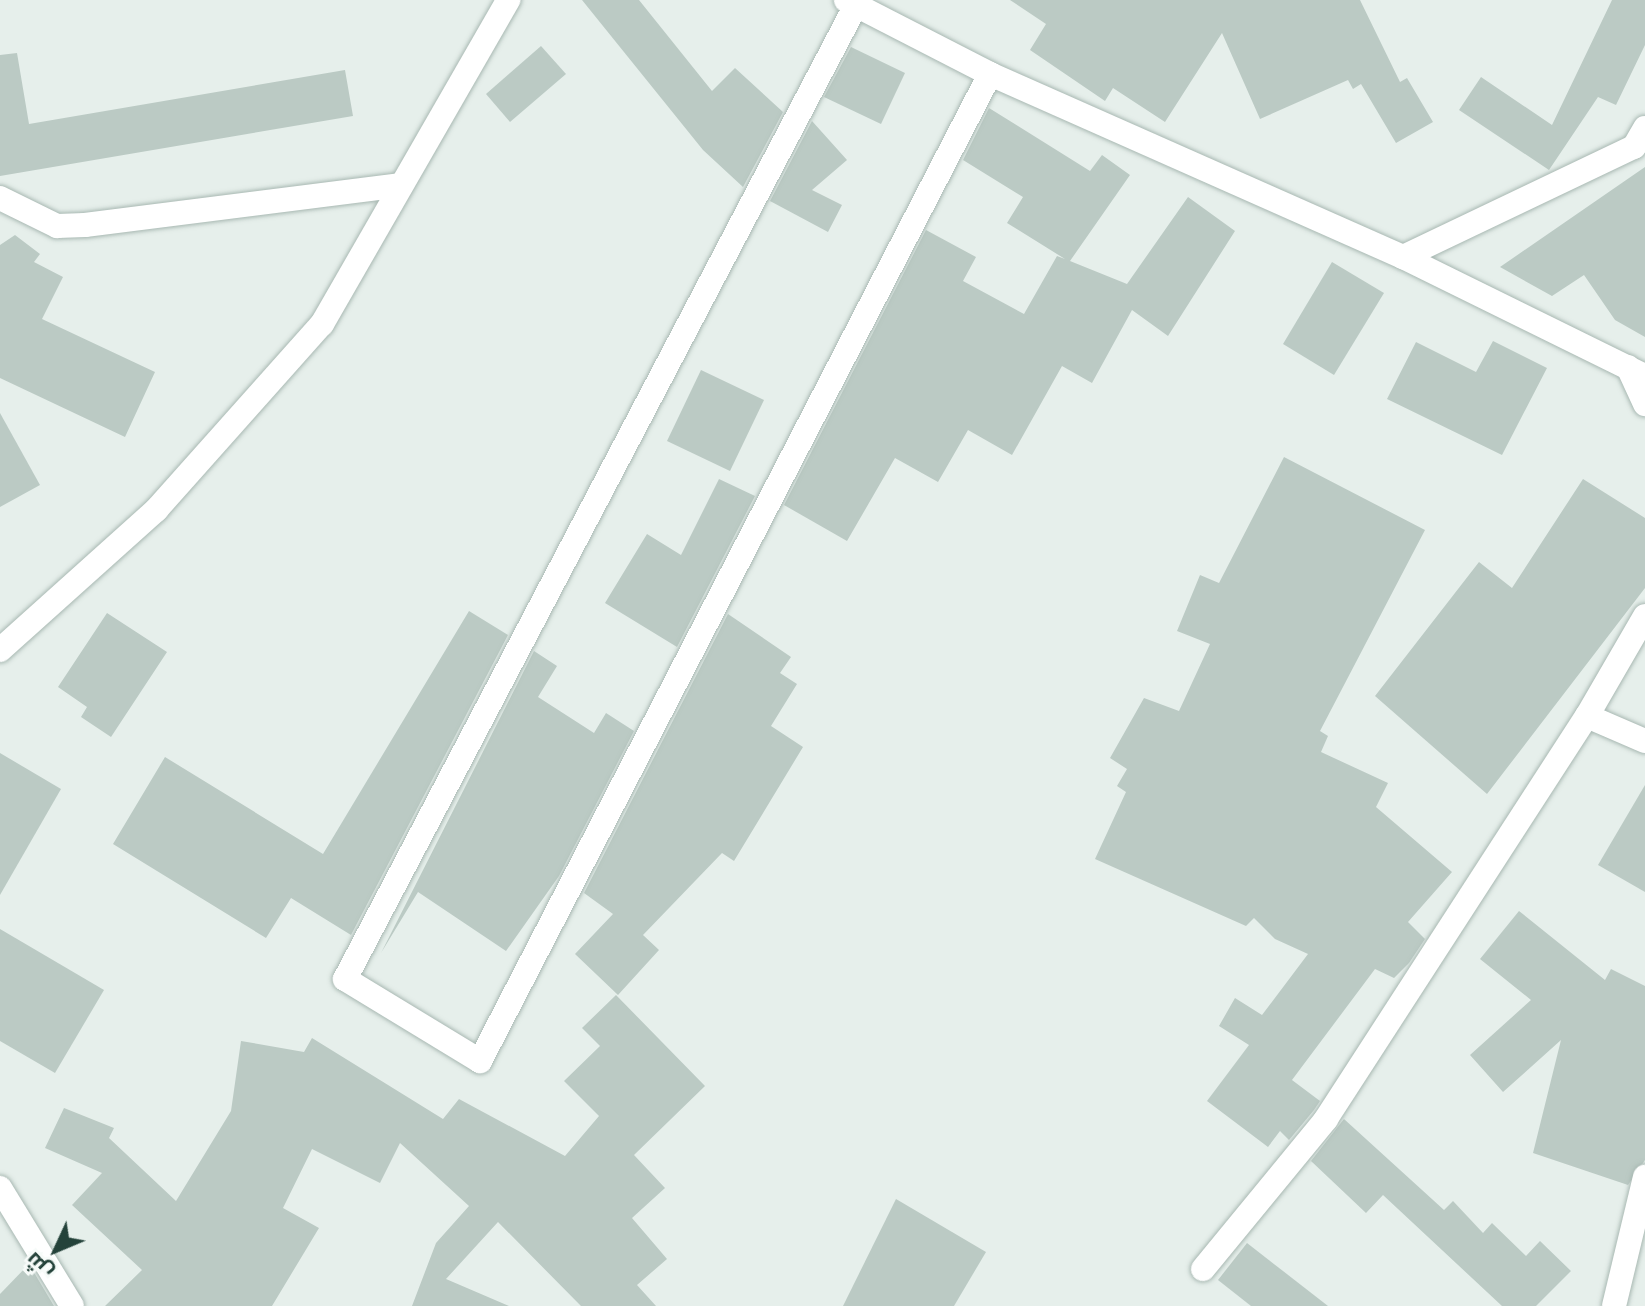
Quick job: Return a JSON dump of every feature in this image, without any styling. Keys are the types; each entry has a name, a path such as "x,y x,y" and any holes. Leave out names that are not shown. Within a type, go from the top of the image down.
{"street":[{"path":"0,650 156,510 264,395 322,324 508,0"},
{"path":"990,74 480,1061 345,979 851,2 990,74 1403,257 1636,372 1645,404"},
{"path":"1403,257 1634,147 1645,128"},
{"path":"0,198 57,226 401,185"},
{"path":"1203,1269 1326,1119 1587,716 1645,616"},
{"path":"1587,716 1645,741"},
{"path":"1614,1306 1645,1177"},
{"path":"0,1188 72,1306"}],"building":[{"path":"582,0 639,0 712,91 735,68 783,112 743,187 703,150"},
{"path":"1010,0 1360,0 1400,82 1407,78 1433,122 1396,143 1361,84 1353,89 1348,80 1260,119 1222,33 1165,122 1113,88 1105,101 1030,50 1046,24"},
{"path":"1612,0 1645,0 1645,45 1616,105 1598,97 1549,170 1459,110 1481,77 1552,125"},
{"path":"541,46 566,74 510,122 486,94"},
{"path":"851,47 905,73 881,124 824,97"},
{"path":"17,53 29,124 345,70 353,116 0,176 0,55"},
{"path":"989,108 1090,171 1102,155 1130,175 1070,261 1127,284 1188,197 1235,231 1168,336 1132,310 1092,383 1062,366 1012,455 968,430 938,482 895,458 847,541 784,505 926,230 976,257 963,281 1024,314 1057,256 1065,259 1007,223 1023,197 963,160"},
{"path":"812,121 847,160 812,190 842,205 828,232 770,201"},
{"path":"1645,167 1645,337 1615,320 1584,275 1552,296 1500,267"},
{"path":"15,235 40,254 34,262 63,277 42,319 155,372 125,437 0,378 0,245"},
{"path":"1332,262 1384,293 1334,375 1283,344"},
{"path":"1493,341 1547,368 1502,455 1387,399 1416,342 1476,372"},
{"path":"701,370 764,400 730,471 667,441"},
{"path":"0,413 40,485 0,507"},
{"path":"1284,457 1425,530 1320,731 1328,736 1321,752 1388,783 1376,807 1452,872 1408,922 1425,939 1409,963 1394,978 1375,969 1292,1080 1320,1101 1314,1110 1289,1140 1280,1131 1268,1147 1207,1101 1249,1045 1219,1026 1235,998 1262,1015 1308,954 1275,939 1254,918 1246,926 1095,859 1126,792 1117,786 1127,769 1110,758 1144,698 1179,711 1210,644 1177,631 1200,575 1219,583"},
{"path":"719,479 755,496 677,647 605,603 647,534 681,555"},
{"path":"1583,479 1645,518 1645,588 1487,794 1375,696 1479,562 1512,588"},
{"path":"469,611 508,635 351,935 291,898 266,938 113,844 165,757 323,854"},
{"path":"107,613 167,652 111,737 81,717 87,707 58,687"},
{"path":"728,614 791,657 780,673 797,684 771,726 803,747 734,861 722,853 643,935 659,950 618,995 575,954 613,914 584,893"},
{"path":"534,651 557,666 538,697 594,733 606,713 634,731 559,876 506,951 418,892 381,953"},
{"path":"0,753 61,789 0,895"},
{"path":"1645,785 1645,892 1598,865"},
{"path":"1519,911 1605,980 1611,969 1645,986 1645,1160 1628,1185 1533,1153 1561,1040 1503,1092 1470,1055 1531,1000 1480,959"},
{"path":"0,929 104,990 55,1073 0,1041"},
{"path":"616,995 705,1086 634,1155 665,1188 632,1218 667,1259 637,1285 656,1306 581,1306 498,1222 446,1279 509,1306 412,1306 436,1243 469,1206 400,1143 380,1183 312,1149 283,1208 319,1228 272,1306 105,1306 142,1270 72,1205 102,1173 45,1148 64,1108 114,1128 109,1138 176,1201 231,1111 241,1041 304,1052 312,1038 443,1119 459,1099 565,1156 599,1116 564,1081 600,1046 582,1028"},
{"path":"1344,1119 1444,1210 1453,1201 1483,1233 1492,1223 1526,1256 1540,1241 1571,1271 1536,1306 1502,1306 1383,1195 1366,1213 1311,1161"},
{"path":"896,1199 986,1252 954,1306 843,1306"},
{"path":"1247,1243 1328,1306 1251,1306 1218,1280"},
{"path":"29,1264 54,1306 0,1306 0,1294"}]}
